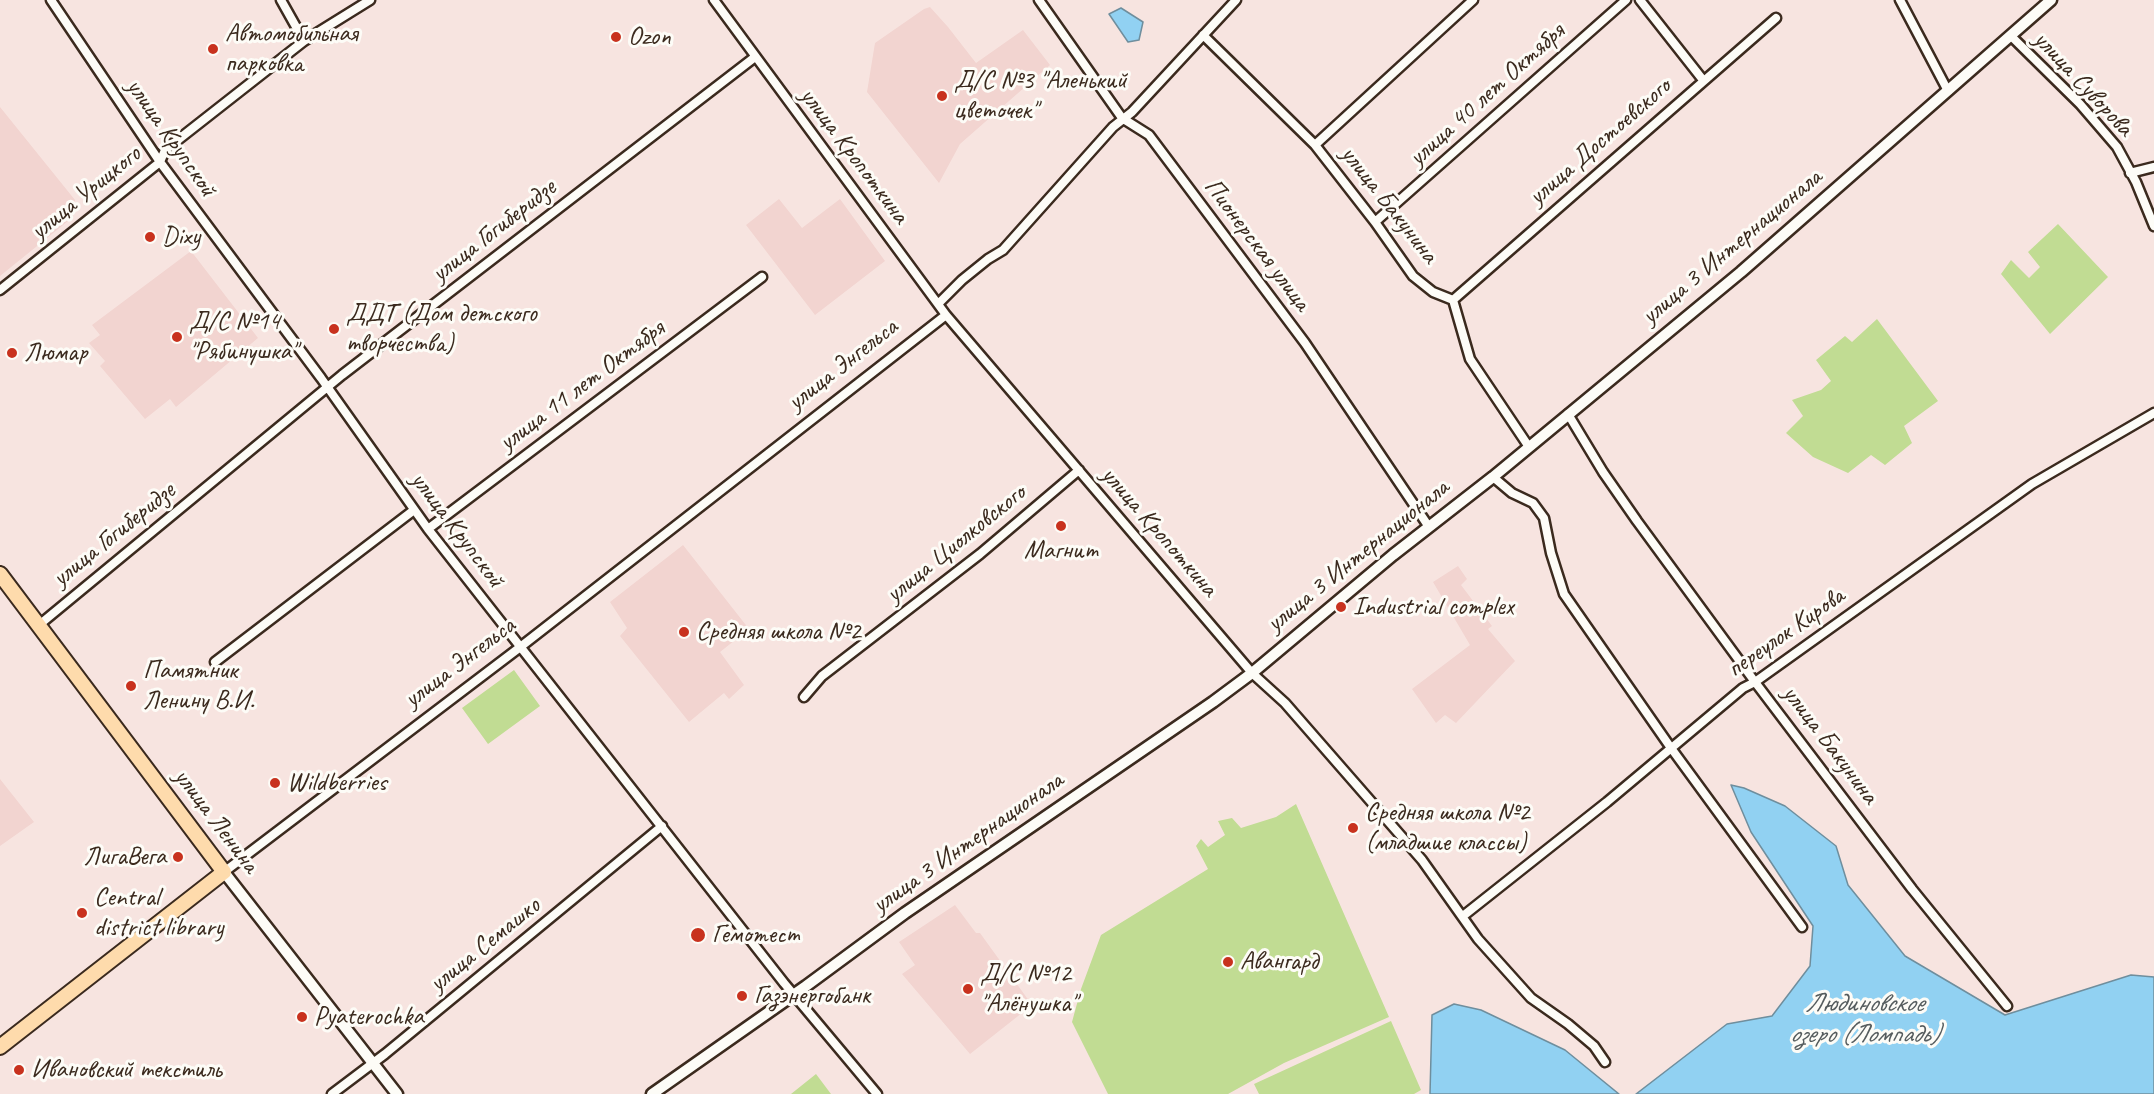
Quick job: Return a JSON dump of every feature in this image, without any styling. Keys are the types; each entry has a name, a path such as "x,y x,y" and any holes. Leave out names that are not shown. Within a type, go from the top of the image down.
{"main road":[{"name":"улица Ленина","path":"0,574 224,872"},
{"name":"улица Энгельса","path":"0,1047 224,872"}],"street":[{"name":"улица Крупской","path":"51,0 159,162 327,387 428,529 793,995 877,1094"},
{"path":"281,0 304,41"},
{"name":"улица Урицкого","path":"0,290 159,162 165,150 304,41 370,0"},
{"name":"улица Кропоткина","path":"714,0 946,315 1252,673 1285,703 1411,847 1478,939 1531,998 1594,1046 1605,1062"},
{"name":"Пионерская улица","path":"1039,0 1122,118 1149,135 1298,334 1429,527"},
{"path":"938,304 962,280 1003,250 1122,118 1132,112 1236,0"},
{"path":"1315,145 1473,0"},
{"name":"улица 40 лет Октября","path":"1376,222 1626,0"},
{"path":"1640,0 1703,80"},
{"path":"1900,0 1948,91"},
{"name":"улица 3 Интернационала","path":"652,1094 905,913 1252,673 1741,272 2051,0"},
{"name":"улица Достоевского","path":"1454,300 1776,18"},
{"name":"улица Бакунина","path":"1203,35 1315,145 1376,222 1413,276 1433,292 1454,300"},
{"name":"улица Суворова","path":"2011,36 2100,126 2117,147 2154,226"},
{"name":"улица Гогиберидзе","path":"39,625 327,387 755,57"},
{"path":"2130,173 2154,168"},
{"name":"улица 11 лет Октября","path":"428,529 762,277"},
{"path":"1454,300 1470,359 1529,447"},
{"name":"улица Энгельса","path":"224,872 519,648 946,315"},
{"name":"переулок Кирова","path":"1463,916 1607,802 1743,688 1755,682 2032,484 2154,413"},
{"name":"улица Бакунина","path":"1568,414 1603,472 1637,521 1755,682 1912,889 2007,1006"},
{"name":"улица Циолковского","path":"804,696 822,675 980,554 1079,470"},
{"path":"1493,477 1512,493 1533,503 1544,518 1551,553 1564,594 1671,748 1802,927"},
{"path":"215,662 414,510"},
{"name":"улица Семашко","path":"332,1094 372,1064 662,826"},
{"name":"улица Ленина","path":"224,872 397,1094"}],"shaded area":[{"name":"Д/С №3 \"Аленький цветочек\"","path":"930,7 976,63 1023,30 1050,65 960,144 939,183 867,92 875,43"},
{"path":"0,107 75,200 73,217 0,276"},
{"path":"779,199 802,228 840,199 885,261 815,315 746,225"},
{"name":"Д/С №14 \"Рябинушка\"","path":"191,251 258,338 176,407 170,399 145,419 100,366 105,361 89,343 100,335 92,325"},
{"name":"Средняя школа №2","path":"683,545 749,629 720,652 744,685 729,699 724,693 689,722 620,636 627,628 610,602"},
{"path":"1458,566 1467,579 1461,585 1492,626 1488,629 1515,661 1456,723 1445,715 1436,723 1412,689 1470,645 1433,582"},
{"path":"0,779 34,822 0,846"},
{"name":"Д/С №12 \"Алёнушка\"","path":"955,905 976,933 980,933 1032,1005 970,1054 902,974 915,965 899,942"}],"green space":[{"path":"2058,224 2108,277 2050,334 2001,274 2011,260 2029,278 2040,267 2028,252"},
{"path":"1877,319 1938,401 1904,426 1912,443 1885,465 1871,455 1848,473 1813,457 1786,433 1803,416 1792,400 1821,390 1831,381 1816,360 1845,336 1852,342"},
{"path":"514,670 540,706 488,744 462,708"},
{"name":"Авангард","path":"1296,804 1389,1017 1284,1063 1228,1094 1108,1094 1072,1022 1081,989 1101,935 1208,869 1196,846 1201,839 1208,847 1225,835 1218,821 1232,818 1241,828 1276,817"},
{"path":"1391,1021 1421,1090 1414,1094 1259,1094 1254,1084"},
{"path":"816,1074 831,1094 791,1094"}],"water":[{"path":"1121,8 1143,22 1139,40 1128,42 1109,14"},
{"name":"Людиновское озеро (Ломпадь)","path":"1731,785 1744,788 1785,806 1836,846 1848,885 1905,956 2005,1015 2131,975 2154,977 2154,1094 1636,1094 1727,1024 1772,1016 1810,966 1813,926 1751,832"},
{"path":"1454,1004 1481,1010 1565,1050 1619,1094 1430,1094 1432,1015"}],"place":[{"name":"Ozon","path":"616,37"},
{"name":"Автомобильная парковка","path":"213,49"},
{"name":"Д/С №3 \"Аленький цветочек\"","path":"942,96"},
{"name":"Dixy","path":"150,237"},
{"name":"ДДТ (Дом детского творчества)","path":"334,329"},
{"name":"Д/С №14 \"Рябинушка\"","path":"177,337"},
{"name":"Люмар","path":"12,353"},
{"name":"Магнит","path":"1061,526"},
{"name":"Industrial complex","path":"1341,607"},
{"name":"Средняя школа №2","path":"684,632"},
{"name":"Памятник Ленину В.И.","path":"131,686"},
{"name":"Wildberries","path":"275,783"},
{"name":"Средняя школа №2 (младшие классы)","path":"1353,828"},
{"name":"ЛигаВега","path":"178,857"},
{"name":"Central district library","path":"82,913"},
{"name":"Гемотест","path":"698,935"},
{"name":"Авангард","path":"1228,962"},
{"name":"Д/С №12 \"Алёнушка\"","path":"968,989"},
{"name":"Газэнергобанк","path":"742,996"},
{"name":"Pyaterochka","path":"302,1017"},
{"name":"Ивановский текстиль","path":"19,1070"}]}
